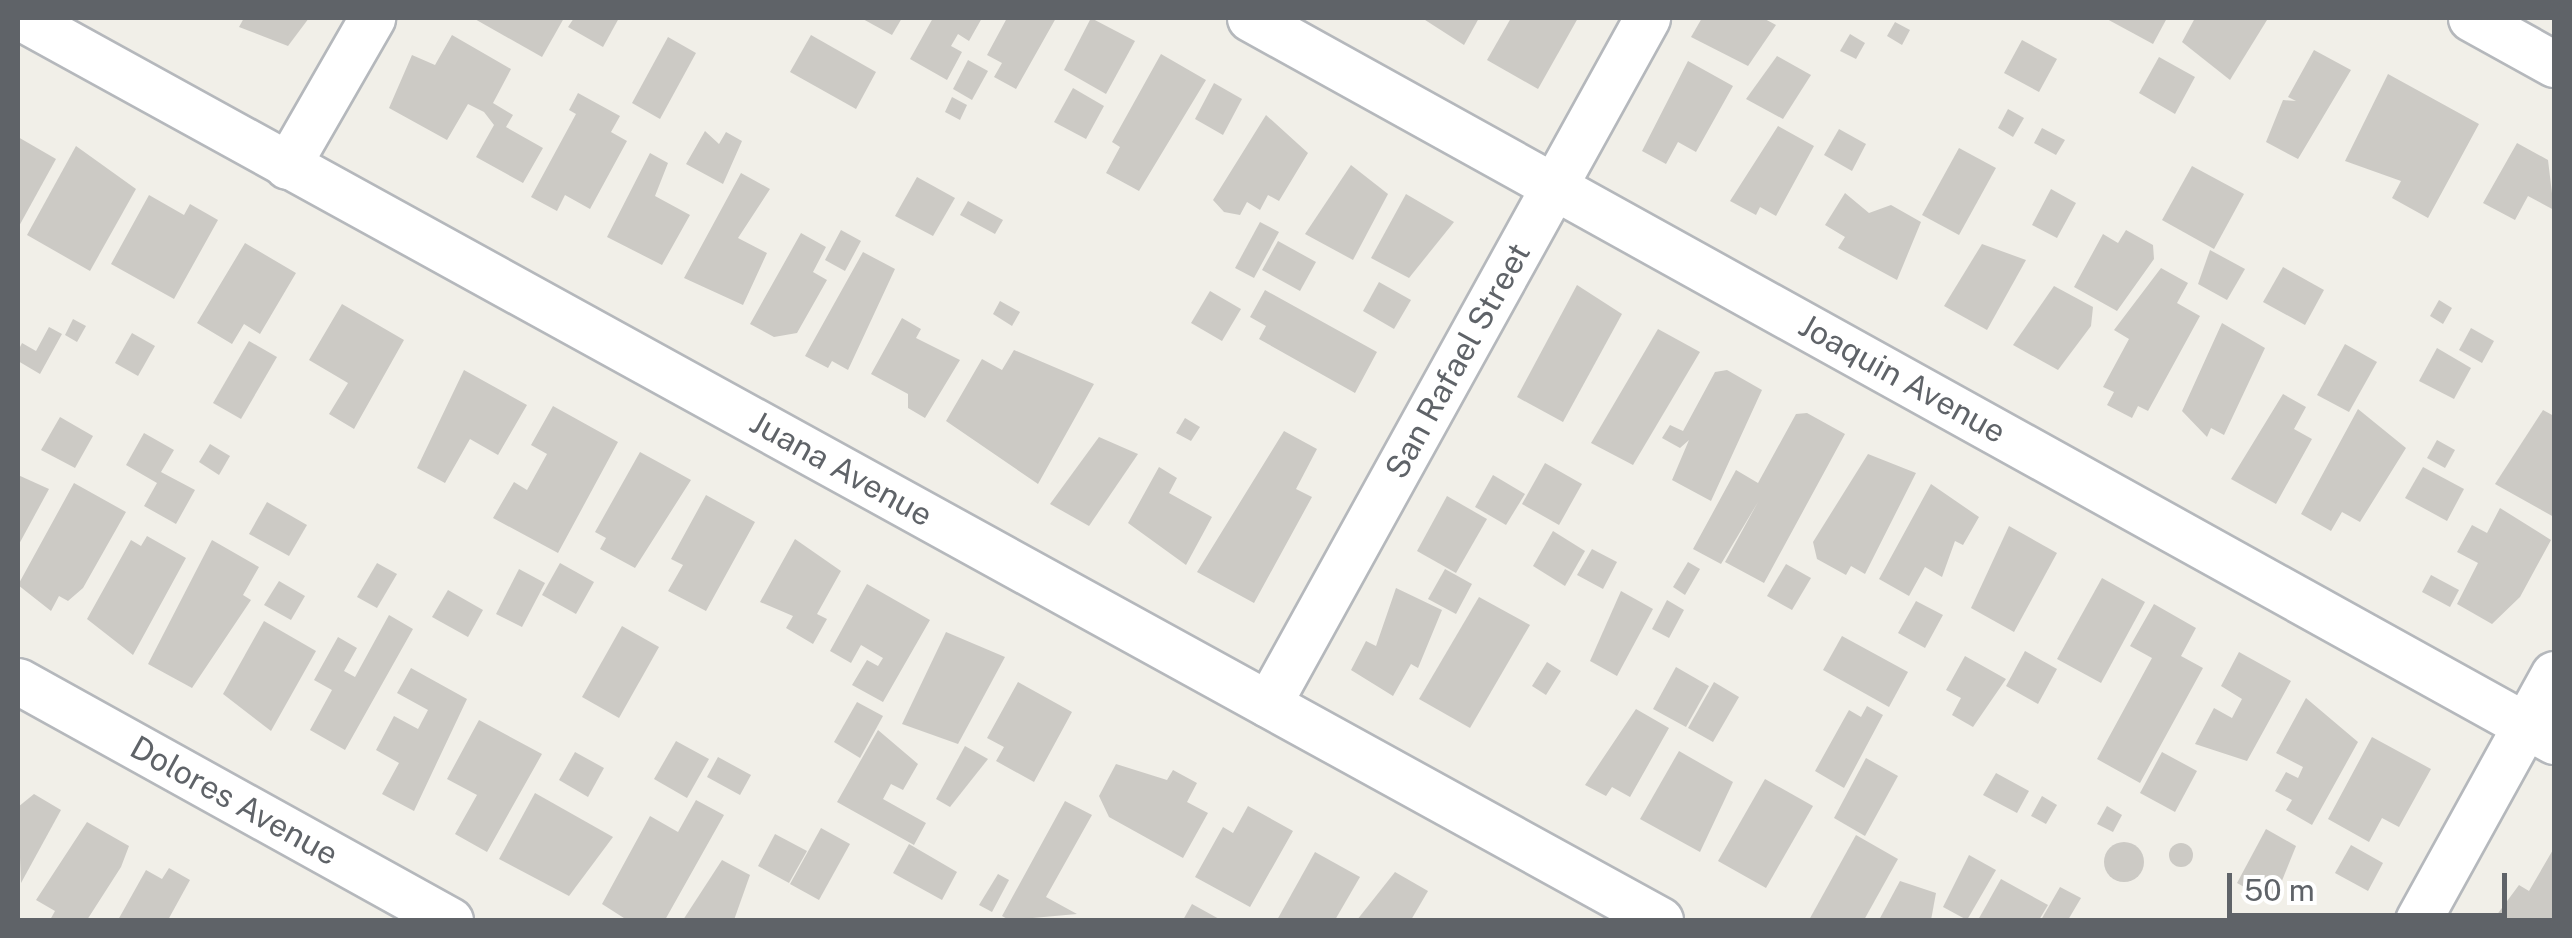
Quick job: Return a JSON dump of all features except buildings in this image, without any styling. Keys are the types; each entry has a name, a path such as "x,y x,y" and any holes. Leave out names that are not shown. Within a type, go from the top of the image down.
{"street":[{"name":"Juana Avenue","path":"22,18 1660,920"},
{"path":"286,166 372,18"},
{"name":"Joaquin Avenue","path":"1250,18 2540,733"},
{"name":"San Rafael Street","path":"1268,704 1647,18"},
{"path":"2471,18 2554,64"},
{"path":"2418,920 2540,733 2554,674"},
{"name":"Dolores Avenue","path":"18,681 450,920"}]}
